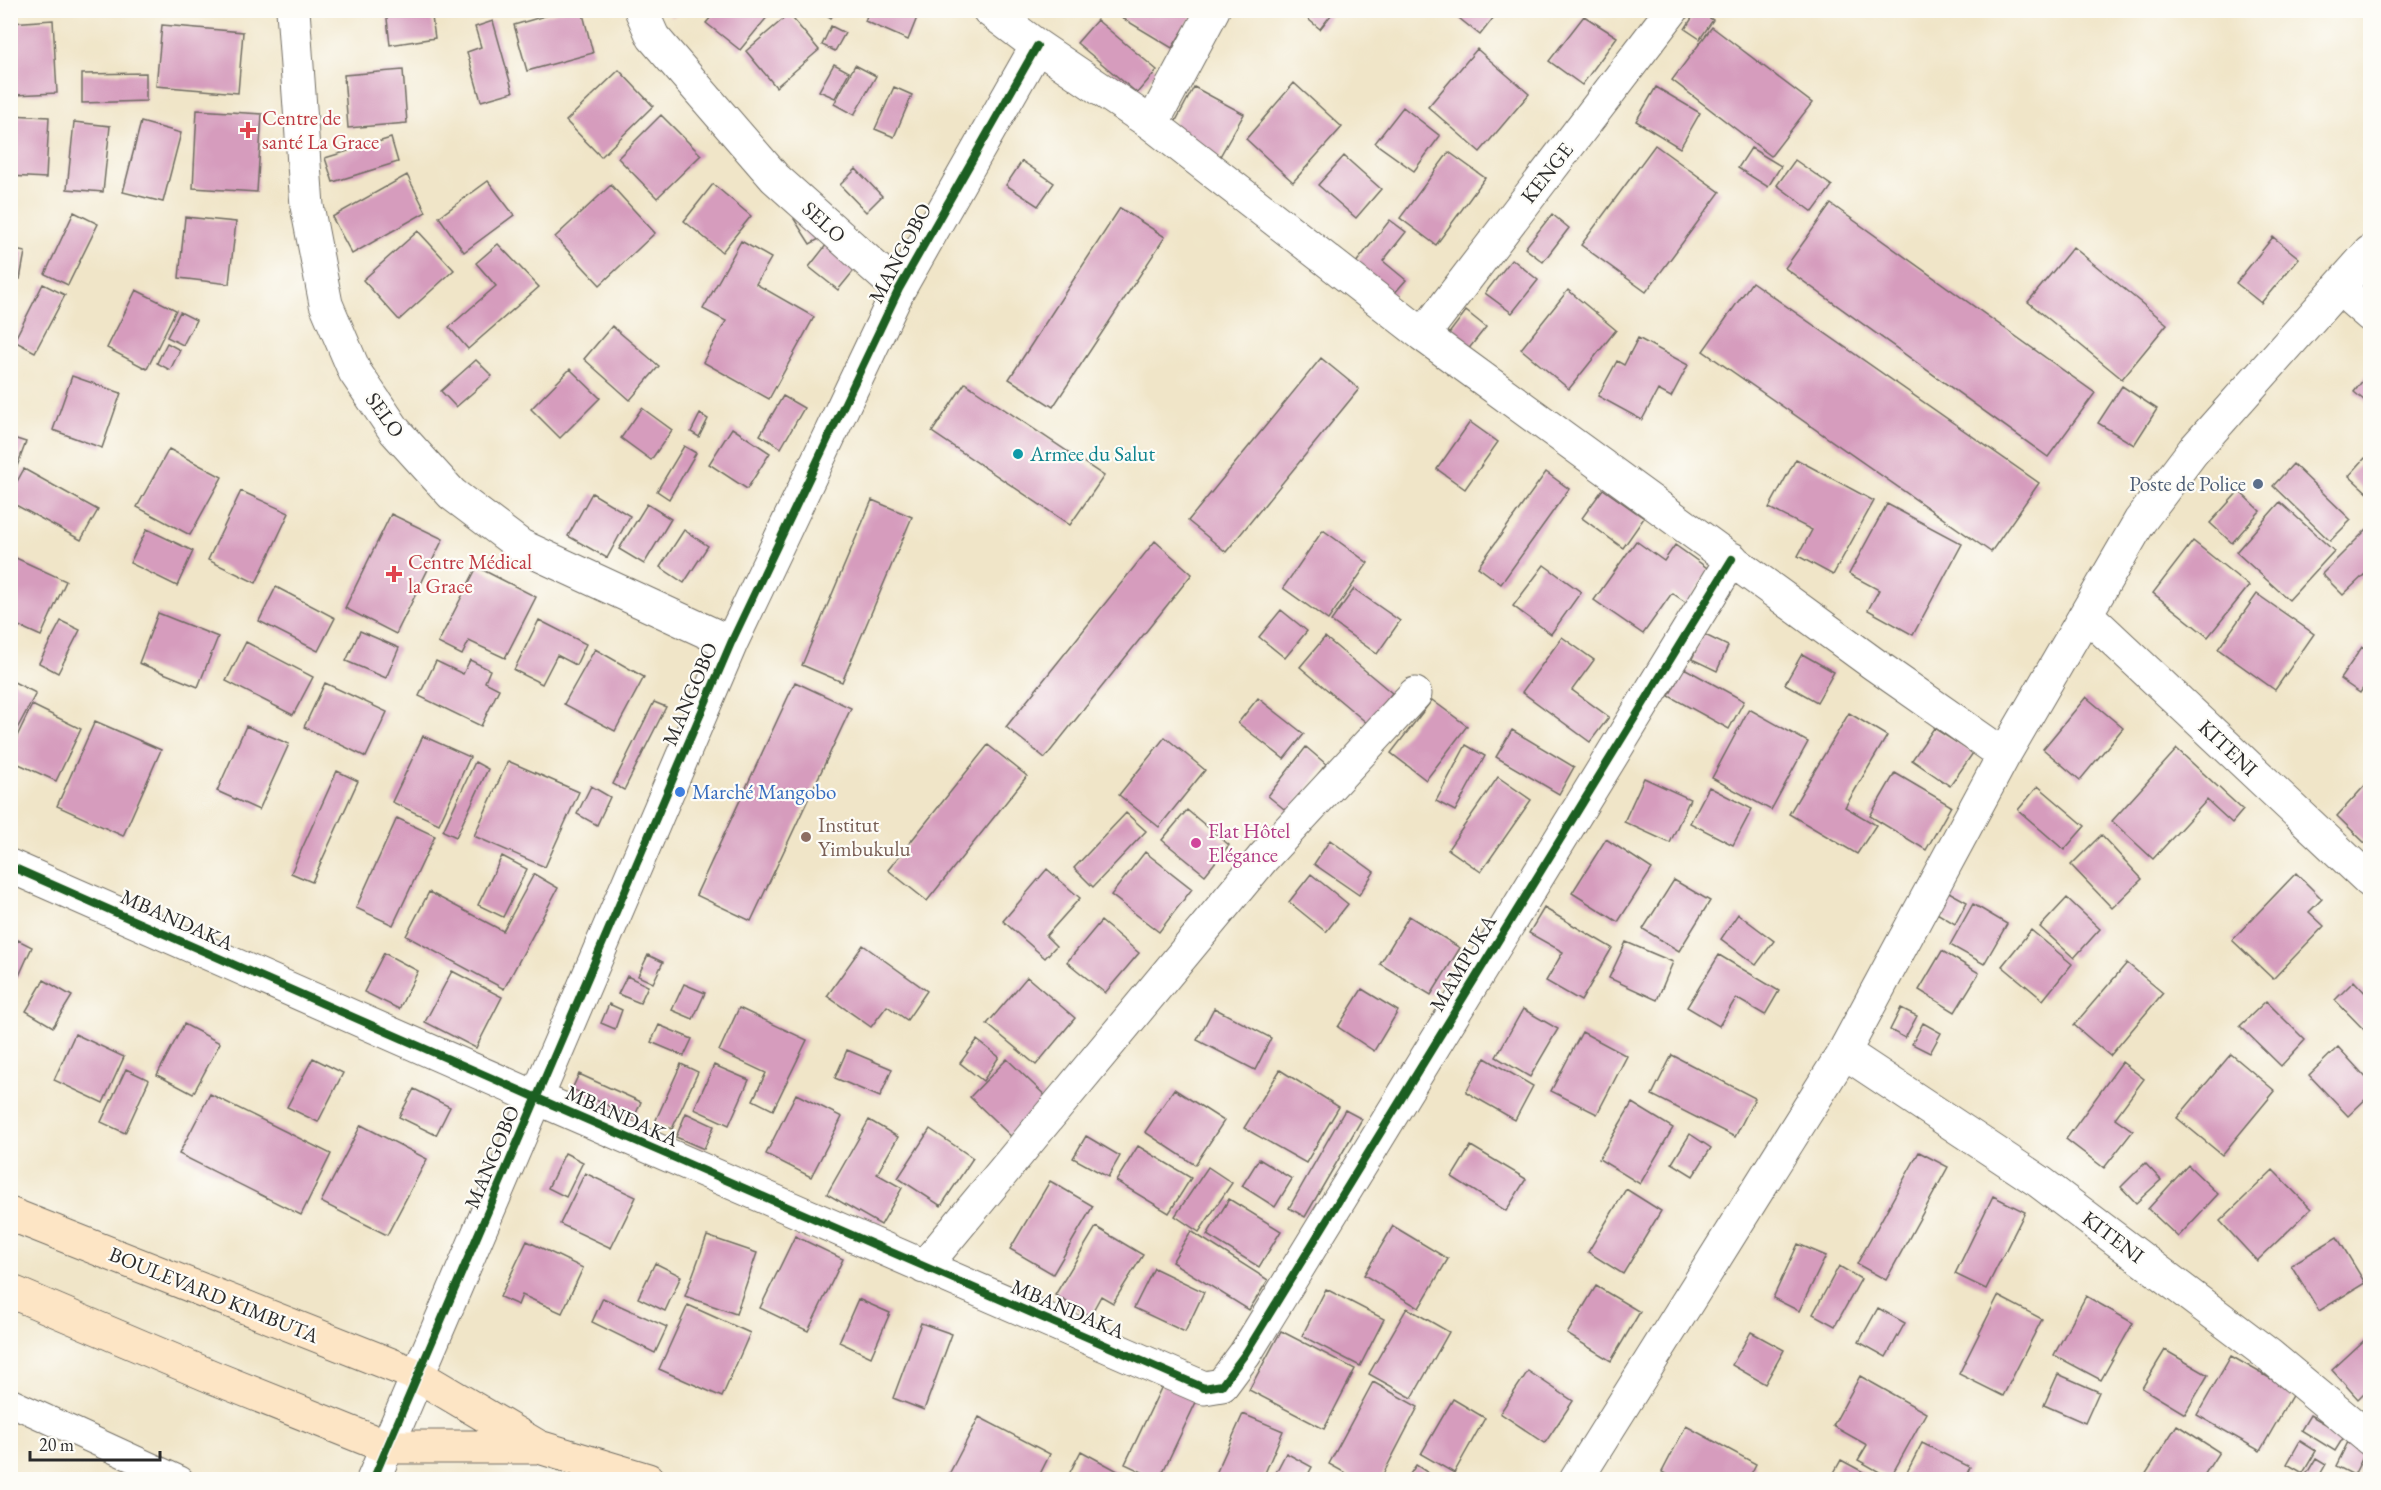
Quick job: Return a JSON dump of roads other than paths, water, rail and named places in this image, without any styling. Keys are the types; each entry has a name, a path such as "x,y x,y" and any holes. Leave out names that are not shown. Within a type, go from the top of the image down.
{"street":[{"name":"SELO","path":"293,10 307,206 326,304 355,372 395,431 452,494 521,546 731,644"},
{"name":"SELO","path":"641,10 653,37 775,178 899,289"},
{"path":"989,10 1037,46 1152,124 1423,334 1874,664 2004,754"},
{"path":"1152,124 1213,10"},
{"name":"KENGE","path":"1423,334 1672,10"},
{"name":"MANGOBO","path":"373,1479 731,644 899,289 1037,46"},
{"path":"1575,1479 1844,1052 2004,754 2140,521 2193,451 2370,252"},
{"path":"2339,288 2370,315"},
{"name":"MAMPUKA","path":"1222,1385 1251,1344 1732,559"},
{"name":"KITENI","path":"2086,615 2370,881"},
{"path":"924,1267 1263,858 1415,694"},
{"name":"MBANDAKA","path":"10,866 1204,1388 1222,1385"},
{"name":"KITENI","path":"1844,1052 2040,1182 2269,1355 2370,1438"},
{"name":"BOULEVARD KIMBUTA","path":"10,1214 417,1375 539,1447"},
{"path":"10,1291 215,1378 387,1447 539,1447 648,1479"}],"lane":[{"path":"10,1402 180,1479"}],"place":[{"name":"Centre de santé La Grace","path":"248,130"},
{"name":"Armee du Salut","path":"1018,454"},
{"name":"Poste de Police","path":"2258,484"},
{"name":"Centre Médical la Grace","path":"394,574"},
{"name":"Marché Mangobo","path":"680,792"},
{"name":"Institut Yimbukulu","path":"806,837"},
{"name":"Flat Hôtel Elégance","path":"1196,843"}]}
